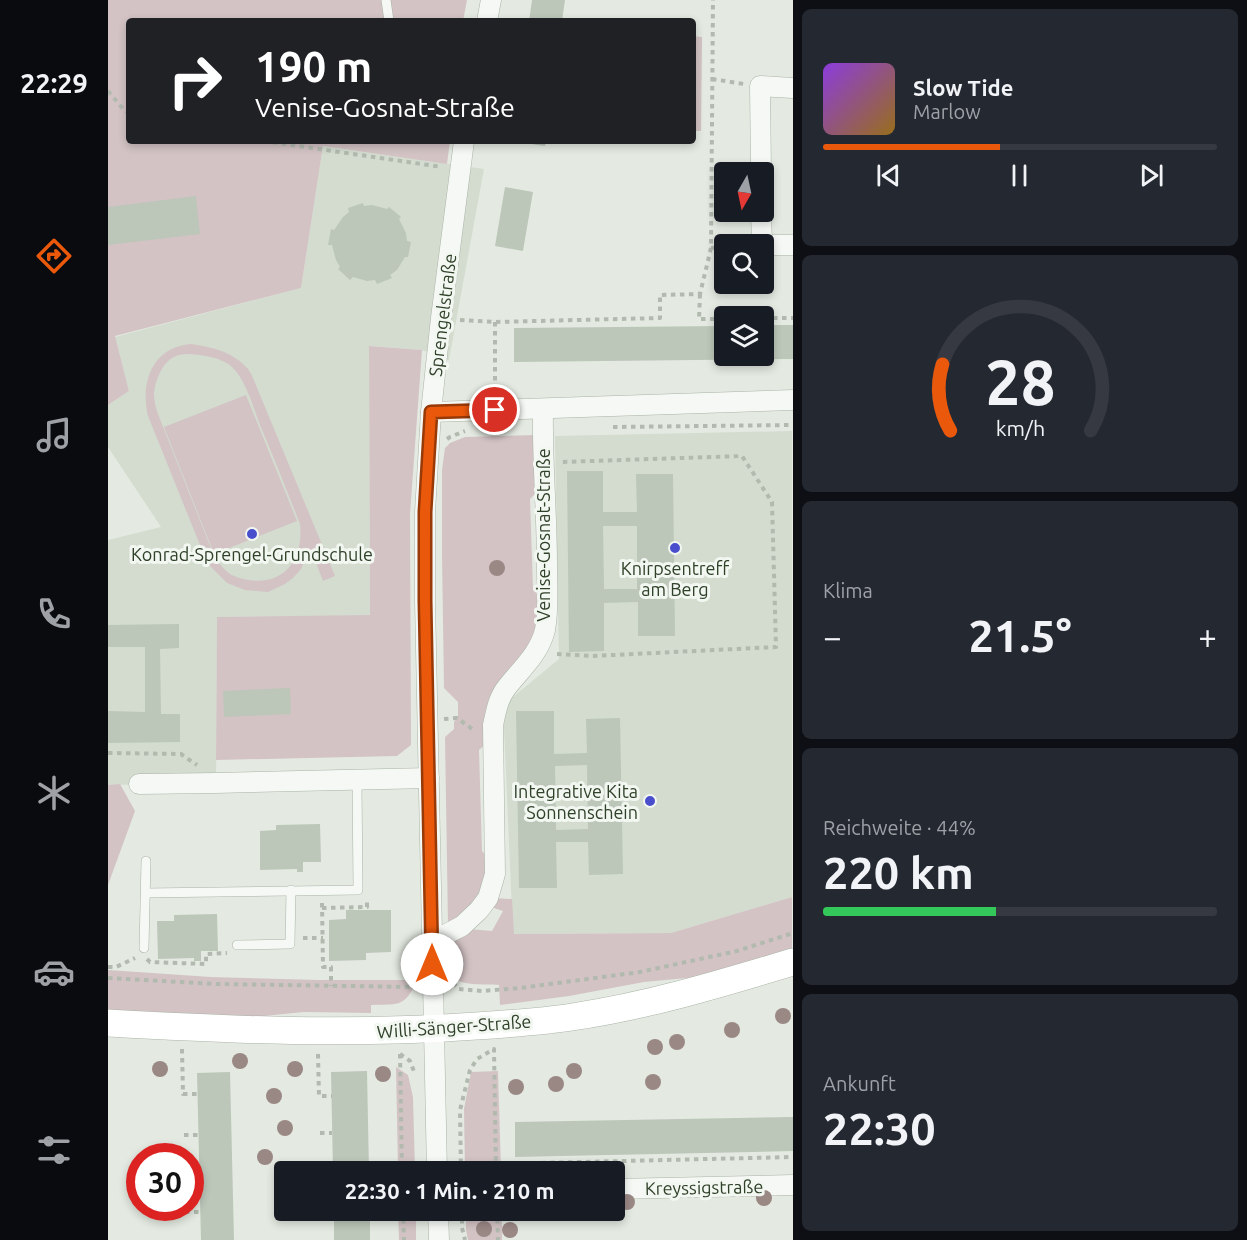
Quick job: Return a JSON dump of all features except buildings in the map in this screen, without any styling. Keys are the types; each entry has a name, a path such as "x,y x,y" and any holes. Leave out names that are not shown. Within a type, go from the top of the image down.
{"main road":[{"name":"Willi-Sänger-Straße","path":"108,1023 272,1031 387,1031 502,1024 572,1017 673,997 792,962"}],"street":[{"path":"488,18 491,0"},
{"path":"761,162 760,86 792,88"},
{"name":"Sprengelstraße","path":"437,1161 425,512 431,412 441,318 464,144"},
{"path":"774,245 792,245"},
{"path":"431,412 792,400"},
{"name":"Venise-Gosnat-Straße","path":"433,941 462,926 479,910 488,898 495,874 493,725 496,707 506,688 536,652 544,630 548,602 543,409"},
{"path":"139,784 429,778"},
{"name":"Kreyssigstraße","path":"625,1189 792,1185"},
{"path":"438,1221 439,1240"}],"lane":[{"path":"386,0 389,18"},
{"path":"146,892 358,890 357,780"},
{"path":"144,948 146,861"},
{"path":"237,945 290,944 291,890"}],"path":[{"path":"713,0 711,248 700,294 699,319 714,319"},
{"path":"712,79 738,84"},
{"path":"108,91 126,111"},
{"path":"284,144 460,170"},
{"path":"441,318 495,322 660,318 660,295 700,294"},
{"path":"774,318 792,318"},
{"path":"495,322 495,410"},
{"path":"602,428 792,425"},
{"path":"445,442 450,437 465,431"},
{"path":"536,652 593,656 776,646 772,502 742,456 543,463"},
{"path":"457,718 481,735"},
{"path":"108,753 181,754 203,769"},
{"path":"322,901 323,967 331,967 331,986"},
{"path":"322,908 367,907 367,902"},
{"path":"108,978 217,984 432,987 482,991 640,972 737,951 792,933"},
{"path":"108,967 116,968 144,954 150,962 206,964 206,954 234,953 237,945"},
{"path":"182,1048 183,1094 197,1094"},
{"path":"461,1161 460,1110 470,1070 477,1059 494,1049 496,1161"},
{"path":"318,1054 319,1096 332,1095"},
{"path":"400,1054 402,1161"},
{"path":"320,1133 332,1133"},
{"path":"184,1135 198,1135"},
{"path":"766,1151 766,1158"},
{"path":"730,1152 730,1159"},
{"path":"694,1153 695,1160"},
{"path":"659,1154 659,1161"},
{"path":"587,1155 587,1161"},
{"path":"623,1155 623,1161"},
{"path":"551,1156 551,1161"},
{"path":"625,1161 792,1157"},
{"path":"403,1221 404,1240"},
{"path":"463,1221 465,1240"},
{"path":"497,1221 498,1240"}],"shaded area":[{"path":"108,0 467,0 464,18 126,18 126,144 450,144 447,164 323,146 301,288 115,336 129,391 108,405"},
{"path":"696,36 702,37 701,131 696,131"},
{"name":"Konrad-Sprengel-Grundschule","path":"323,146 484,169 449,360 422,350 369,346 370,616 217,617 216,783 108,785 108,540 161,527 108,447 108,405 129,391 115,337 301,288"},
{"path":"191,344 220,350 249,370 335,576 323,581 312,552 309,551 301,569 293,578 268,592 245,590 227,583 211,567 204,555 148,416 146,404 146,391 152,369 158,359 178,347","holes":["194,354 223,361 237,372 249,394 300,524 299,548 295,558 282,574 272,579 261,581 236,577 225,570 214,556 158,414 154,394 163,368 176,356"]},
{"path":"369,346 422,350 410,514 411,745 397,756 216,760 217,617 370,615"},
{"path":"246,395 297,521 214,554 164,427"},
{"path":"792,431 792,897 671,933 513,934 503,705 559,659 555,436"},
{"path":"536,435 539,490 530,499 533,589 541,599 539,625 487,743 479,750 482,851 489,859 477,906 448,924 445,737 454,729 454,722 458,716 458,702 444,688 442,470 445,448 450,443 465,437"},
{"path":"120,784 135,811 108,885 108,785"},
{"path":"792,897 792,950 698,977 644,982 569,996 500,1005 499,985 463,982 452,977 449,969 449,942 469,929 492,931 503,911 491,907 494,898 512,899 514,934 671,933"},
{"path":"108,970 211,977 417,980 409,996 400,1003 371,1005 371,1013 304,1012 253,1017 108,1012"},
{"path":"396,1067 408,1075 413,1097 415,1161 398,1161"},
{"path":"498,1071 501,1161 465,1161 464,1109 471,1072"},
{"path":"398,1221 416,1221 416,1240 399,1240"},
{"path":"466,1221 502,1221 502,1240 468,1240"}],"place":[{"name":"Konrad-Sprengel-Grundschule","path":"252,534"},
{"name":"Knirpsentreff am Berg","path":"675,548"},
{"name":"Integrative Kita Sonnenschein","path":"650,801"}],"route":[{"path":"432,964 425,601 425,512 431,412 495,410"}]}
